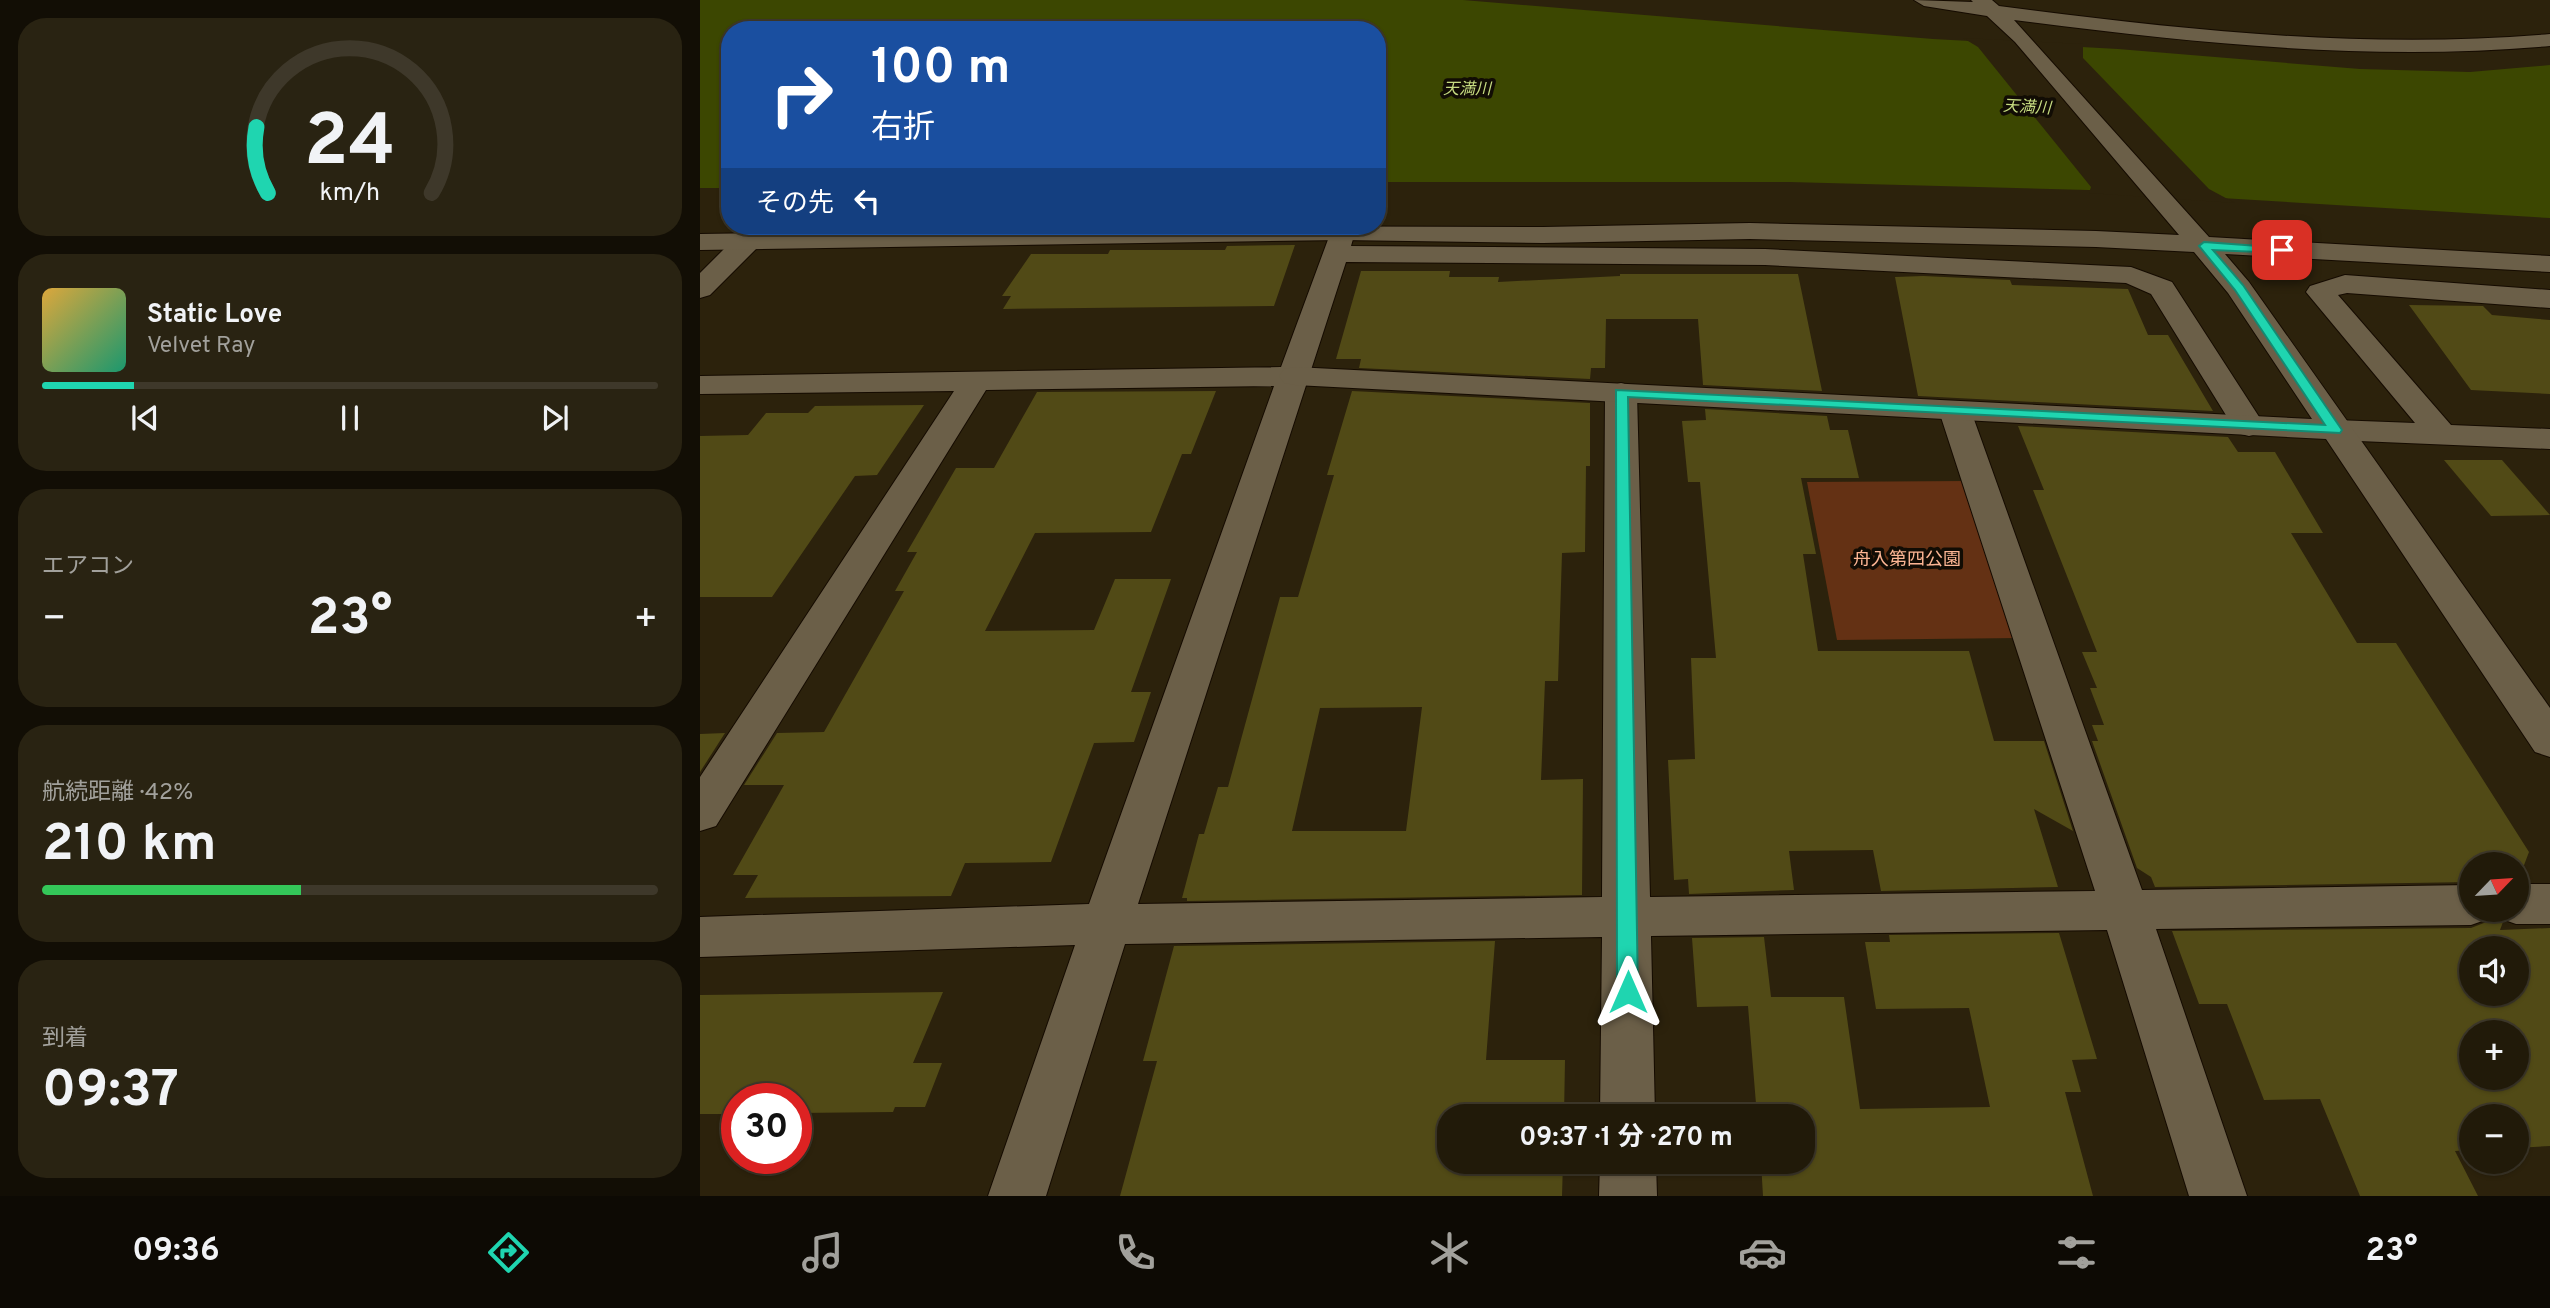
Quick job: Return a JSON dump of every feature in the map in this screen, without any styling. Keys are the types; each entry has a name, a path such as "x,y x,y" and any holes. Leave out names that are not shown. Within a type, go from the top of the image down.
{"street":[{"path":"1924,0 2261,39 2421,48 2550,40"},
{"path":"1988,7 2020,35 2239,288 2550,741"},
{"path":"1338,243 1543,235 1777,231 2096,239 2550,264"},
{"path":"700,289 748,241"},
{"path":"700,242 1338,243 1765,257 2131,275 2162,288 2249,426"},
{"path":"1017,1196 1338,243"},
{"path":"2441,434 2320,292 2345,284 2550,299"},
{"path":"700,385 1295,376 2249,426 2550,439"},
{"path":"700,814 975,382"},
{"path":"1621,393 1628,1104"},
{"path":"1955,411 2125,909 2217,1196"},
{"path":"2529,904 2550,904"},
{"path":"700,937 1107,924 2459,905"},
{"path":"1628,1174 1628,1196"}],"green space":[{"name":"舟入第四公園","path":"1966,481 2019,638 1837,640 1807,482"}],"water":[{"name":"天満川","path":"700,0 1463,0 1933,39 2118,49 2360,69 2470,72 2550,65 2550,218 2088,190 1789,182 1386,182 1386,21 721,21 721,188 700,188"}],"pier":[{"path":"1963,38 2083,44 2083,58 2209,189 2235,203 2089,193 2091,187 1978,47"}],"building":[{"path":"1295,245 1274,306 1003,309 1011,296 1002,296 1031,254 1108,254 1110,250 1225,250 1227,246"},
{"path":"1361,271 1450,271 1449,277 1499,277 1498,282 1620,274 1798,274 1822,391 1703,385 1698,319 1606,319 1605,368 1591,368 1590,379 1359,368 1361,359 1336,359"},
{"path":"1895,277 2010,280 2012,285 2128,289 2148,335 2168,335 2213,411 1918,396"},
{"path":"2409,305 2483,306 2492,315 2550,320 2550,394 2471,390"},
{"path":"1216,391 1191,454 1182,454 1151,532 1035,533 985,631 1094,630 1115,579 1171,579 1131,692 1151,692 1134,742 1094,743 1051,862 965,863 951,896 745,898 758,875 733,875 784,785 744,785 777,733 824,732 904,591 895,591 917,552 907,552 956,468 994,468 1037,392"},
{"path":"1352,391 1590,403 1590,466 1586,466 1585,552 1562,553 1558,681 1545,681 1541,780 1583,779 1582,895 1187,901 1187,898 1182,898 1199,834 1204,834 1218,787 1228,787 1280,597 1298,597 1334,475 1327,475","holes":["1422,707 1406,831 1292,831 1320,708"]},
{"path":"924,405 877,475 855,476 772,597 700,597 700,436 748,435 766,413 808,413 815,406"},
{"path":"1705,409 1827,416 1830,430 1848,430 1859,478 1801,478 1816,554 1803,554 1818,651 1969,651 1994,741 2044,741 2073,831 2034,809 2058,887 1881,891 1873,850 1789,851 1794,890 1689,894 1688,879 1674,880 1668,760 1695,759 1691,658 1716,658 1700,482 1688,482 1682,421 1706,420"},
{"path":"2018,426 2228,437 2238,452 2275,452 2323,533 2291,533 2357,643 2396,643 2529,852 2459,852 2459,882 2155,887 2151,877 2137,868 2092,741 2098,741 2092,725 2104,725 2090,688 2097,688 2082,652 2097,652 2033,490 2044,490"},
{"path":"2444,460 2502,460 2550,515 2491,516"},
{"path":"725,733 700,772 700,734"},
{"path":"2486,922 2503,922 2500,930 2550,928 2550,1146 2529,1147 2529,1104 2459,1104 2459,1151 2455,1151 2459,1159 2459,1174 2467,1174 2478,1196 2360,1196 2320,1099 2264,1100 2227,1004 2199,1004 2172,931 2471,928"},
{"path":"2059,933 2097,1059 2072,1060 2081,1092 2065,1092 2093,1196 1763,1196 1762,1174 1815,1174 1815,1104 1756,1104 1748,1006 1697,1007 1692,938 1764,937 1771,997 1844,997 1860,1109 1990,1107 1969,1008 1876,1009 1865,942 1890,942 1889,935"},
{"path":"1495,941 1486,1060 1565,1060 1564,1104 1437,1104 1437,1174 1563,1174 1562,1196 1120,1196 1157,1061 1143,1061 1174,946"},
{"path":"943,992 913,1063 942,1063 925,1107 895,1107 893,1112 812,1113 812,1083 721,1083 721,1114 700,1114 700,995"}],"route":[{"path":"1628,992 1621,393 2335,430 2239,288 2204,246 2282,250"}]}
